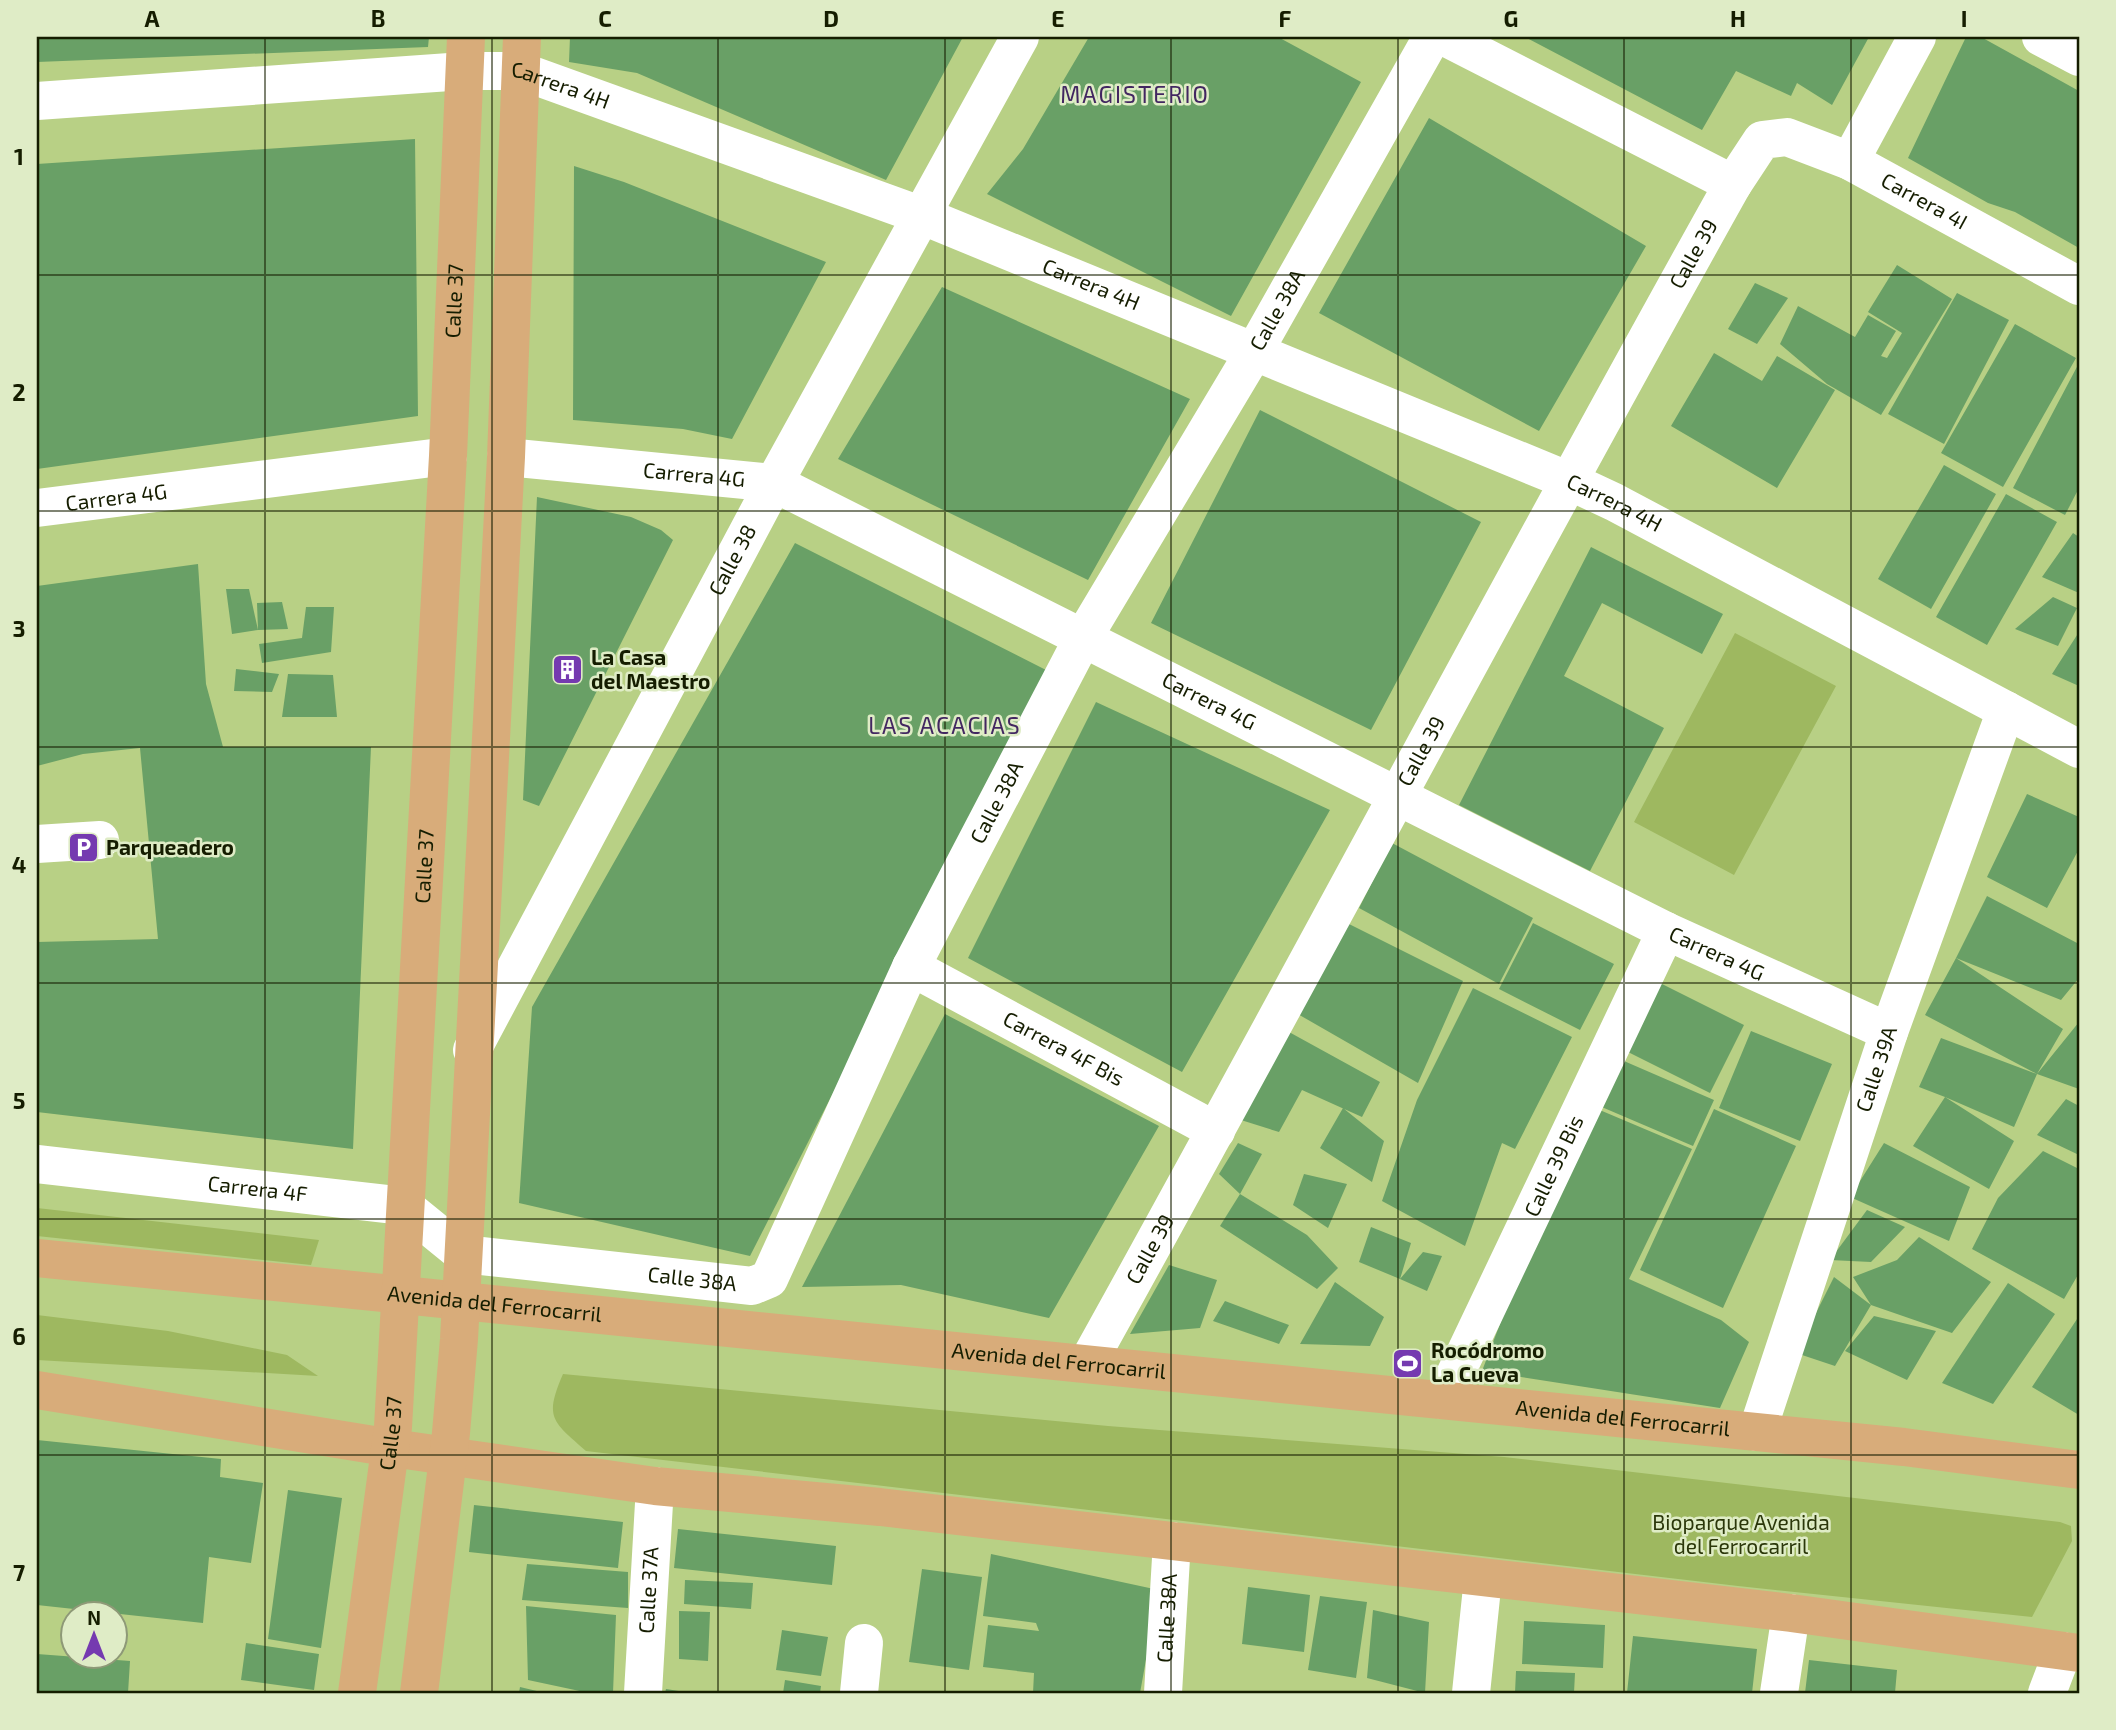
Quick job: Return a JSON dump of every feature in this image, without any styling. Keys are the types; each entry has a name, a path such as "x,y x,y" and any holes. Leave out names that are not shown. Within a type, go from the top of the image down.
{"main road":[{"name":"Calle 37","path":"357,1693 391,1448 448,456 465,54"},
{"path":"419,1693 448,1457 461,1300 472,1050 506,457 522,54"},
{"path":"428,812 485,815"},
{"name":"Avenida del Ferrocarril","path":"37,1258 1904,1447 2079,1471"},
{"path":"37,1390 448,1457 655,1486 880,1507 1791,1613 2071,1652"}],"street":[{"name":"Calle 38","path":"472,1050 774,483 1020,37"},
{"name":"Calle 38A","path":"463,1254 752,1286 769,1279 911,967 1083,638 1254,352 1432,37"},
{"path":"1445,37 1733,184"},
{"path":"1850,160 1917,37"},
{"path":"2041,37 2079,57"},
{"name":"Carrera 4H","path":"37,101 465,54 522,54 1567,480 1614,502 2079,749"},
{"name":"Carrera 4I","path":"1762,140 1787,137 1850,160 2079,286"},
{"name":"Calle 39","path":"1087,1364 1398,797 1567,480 1733,184 1762,140"},
{"name":"Carrera 4G","path":"37,508 448,456"},
{"name":"Carrera 4G","path":"506,457 774,483 1665,931 1889,1032"},
{"name":"Calle 39A","path":"1756,1432 1889,1032 2006,710"},
{"path":"37,844 100,840"},
{"name":"Calle 39 Bis","path":"1443,1400 1665,931"},
{"name":"Carrera 4F Bis","path":"911,967 1216,1131"},
{"name":"Carrera 4F","path":"37,1164 404,1206"},
{"path":"404,1206 463,1254"},
{"path":"404,1206 461,1300"},
{"name":"Calle 37A","path":"643,1693 655,1486"},
{"name":"Calle 38A","path":"1163,1693 1171,1541"},
{"path":"1471,1693 1483,1578"},
{"path":"1779,1693 1791,1613"},
{"path":"859,1693 864,1643"},
{"path":"2047,1693 2071,1652"}],"green space":[{"path":"1735,633 1836,686 1734,875 1634,822"},
{"path":"37,1208 319,1240 311,1265 37,1236"},
{"path":"37,1315 168,1331 287,1355 318,1376 37,1360"},
{"name":"Bioparque Avenida del Ferrocarril","path":"563,1374 1108,1426 1504,1457 2060,1522 2071,1526 2072,1541 2032,1617 1738,1586 586,1451 565,1432 555,1418 554,1400"}],"building":[{"path":"37,37 429,37 428,47 37,62"},
{"path":"570,37 963,37 886,180 637,73 569,62"},
{"path":"1089,37 1278,37 1361,82 1231,316 987,194 1023,149"},
{"path":"1525,37 1869,37 1832,105 1797,83 1791,96 1736,71 1702,130"},
{"path":"1966,37 1981,37 2079,91 2079,248 2015,212 1988,203 1908,158"},
{"path":"1429,118 1646,246 1539,431 1319,313"},
{"path":"415,139 418,416 37,469 37,164"},
{"path":"574,166 624,182 826,262 732,439 683,429 573,420"},
{"path":"1897,265 1952,299 1881,415 1827,384 1780,344 1798,306 1855,337 1868,315 1896,331 1881,356 1887,358 1902,333 1868,312"},
{"path":"1755,283 1788,298 1757,344 1728,329"},
{"path":"942,287 1190,399 1088,580 838,459"},
{"path":"1957,293 2009,320 1944,444 1888,414"},
{"path":"2015,324 2076,358 2003,487 1941,453"},
{"path":"1714,353 1762,381 1777,356 1835,390 1777,488 1671,426"},
{"path":"2079,363 2079,488 2065,515 2013,488"},
{"path":"1260,410 1481,522 1371,730 1151,623"},
{"path":"1944,465 1996,494 1931,609 1878,579"},
{"path":"2006,494 2057,522 1987,645 1936,617"},
{"name":"La Casa del Maestro","path":"537,497 631,517 661,530 673,540 539,806 523,800"},
{"path":"2073,533 2079,537 2079,593 2042,577"},
{"path":"795,543 1048,671 750,1256 519,1203 532,1007"},
{"path":"1591,547 1723,614 1702,654 1602,603 1564,676 1664,728 1590,871 1459,805"},
{"path":"198,564 206,684 223,747 371,747 353,1149 37,1112 37,942 158,939 140,748 83,754 37,766 37,586"},
{"path":"226,589 249,589 258,630 232,634"},
{"path":"2053,597 2077,608 2058,646 2015,629"},
{"path":"282,602 288,629 258,630 257,603"},
{"path":"306,607 334,607 331,652 262,663 259,644 302,638"},
{"path":"2079,632 2079,686 2052,674"},
{"path":"236,669 279,674 272,692 234,691"},
{"path":"288,674 333,675 337,717 282,717"},
{"path":"1096,702 1330,810 1182,1072 968,958"},
{"path":"2027,794 2079,817 2079,849 2047,908 1987,877"},
{"path":"1392,843 1533,918 1499,984 1359,908"},
{"path":"1987,896 2079,944 2079,978 2061,1000 1956,958"},
{"path":"1343,921 1463,981 1418,1083 1296,1013"},
{"path":"1533,923 1614,964 1580,1030 1499,989"},
{"path":"1956,958 2063,1029 2037,1074 1925,1015"},
{"path":"1658,982 1744,1025 1710,1093 1624,1050"},
{"path":"1473,988 1572,1037 1515,1149 1502,1143 1465,1246 1382,1201 1417,1100"},
{"path":"945,1014 1159,1126 1049,1318 901,1285 802,1287"},
{"path":"2079,1022 2079,1089 2037,1074"},
{"path":"1751,1031 1832,1064 1800,1141 1719,1108"},
{"path":"1289,1032 1380,1082 1362,1117 1302,1090 1279,1132 1225,1115"},
{"path":"1941,1038 2037,1074 2014,1127 1919,1087"},
{"path":"1617,1058 1714,1100 1693,1146 1597,1105"},
{"path":"1945,1097 2014,1141 1989,1189 1913,1146"},
{"path":"2066,1099 2079,1106 2079,1155 2037,1135"},
{"path":"1343,1108 1384,1141 1372,1182 1320,1148"},
{"path":"1595,1108 1692,1149 1629,1279 1721,1320 1749,1342 1720,1408 1482,1371 1534,1235"},
{"path":"1714,1109 1796,1146 1723,1308 1640,1270"},
{"path":"1238,1143 1262,1154 1240,1194 1219,1174"},
{"path":"1884,1143 1970,1187 1949,1241 1850,1197"},
{"path":"2043,1151 2079,1169 2079,1273 2064,1299 1972,1249 1998,1198"},
{"path":"1304,1174 1347,1184 1328,1228 1293,1205"},
{"path":"1240,1194 1307,1235 1338,1268 1317,1289 1220,1226"},
{"path":"1867,1210 1905,1227 1871,1262 1830,1260"},
{"path":"1371,1227 1411,1243 1400,1279 1359,1262"},
{"path":"1919,1237 1991,1282 1952,1333 1871,1305 1853,1277 1897,1260"},
{"path":"1423,1252 1442,1256 1427,1291 1400,1279"},
{"path":"1169,1265 1217,1280 1200,1328 1130,1334"},
{"path":"1834,1277 1871,1305 1835,1366 1796,1353"},
{"path":"1335,1282 1384,1317 1370,1346 1300,1344"},
{"path":"2008,1283 2055,1314 1993,1404 1942,1383"},
{"path":"1225,1301 1289,1325 1279,1344 1213,1321"},
{"path":"1874,1316 1936,1331 1907,1380 1845,1351"},
{"path":"2079,1316 2079,1415 2032,1387"},
{"path":"37,1440 221,1459 220,1477 263,1483 251,1563 209,1557 203,1623 130,1615 130,1600 60,1600 60,1607 37,1605"},
{"path":"288,1490 342,1498 321,1648 268,1639"},
{"path":"474,1505 623,1522 618,1568 469,1552"},
{"path":"678,1529 836,1546 832,1585 674,1568"},
{"path":"991,1554 1154,1589 1149,1643 1140,1693 1033,1693 1034,1673 983,1667 988,1625 1039,1631 1036,1623 983,1616"},
{"path":"527,1564 628,1572 628,1608 522,1600"},
{"path":"922,1569 982,1577 969,1670 909,1662"},
{"path":"685,1580 753,1583 751,1609 684,1604"},
{"path":"1248,1587 1310,1595 1304,1652 1242,1644"},
{"path":"1320,1596 1367,1602 1356,1678 1308,1670"},
{"path":"526,1606 616,1615 613,1693 589,1693 528,1680"},
{"path":"1373,1610 1429,1622 1425,1693 1367,1678"},
{"path":"679,1611 710,1612 708,1661 679,1659"},
{"path":"1524,1621 1605,1625 1603,1668 1522,1664"},
{"path":"782,1630 828,1637 821,1676 776,1670"},
{"path":"1633,1636 1757,1649 1752,1693 1627,1693"},
{"path":"246,1643 319,1654 314,1690 241,1680"},
{"path":"37,1654 60,1656 60,1670 129,1670 128,1693 37,1693"},
{"path":"1809,1660 1897,1670 1895,1693 1805,1693"},
{"path":"1516,1671 1575,1673 1574,1693 1515,1693"},
{"path":"785,1680 821,1686 820,1693 783,1693"},
{"path":"520,1687 541,1692 541,1693 519,1693"},
{"path":"666,1689 685,1692 685,1693 665,1693"}],"place":[{"name":"La Casa del Maestro","path":"568,670"},
{"name":"Parqueadero","path":"83,848"},
{"name":"Rocódromo La Cueva","path":"1408,1363"}],"district":[{"name":"MAGISTERIO","path":"1135,95"},
{"name":"LAS ACACIAS","path":"945,726"}]}
